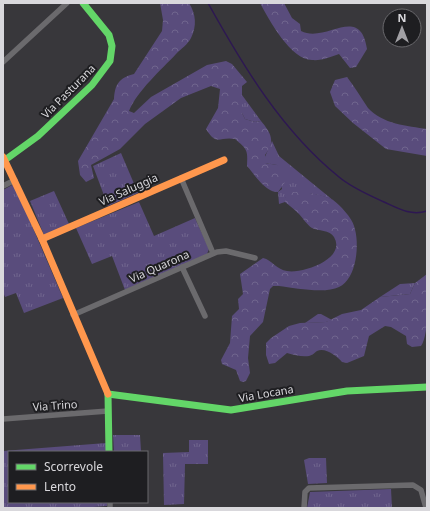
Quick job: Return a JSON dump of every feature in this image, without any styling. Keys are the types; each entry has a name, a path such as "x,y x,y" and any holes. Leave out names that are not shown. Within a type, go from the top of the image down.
{"street":[{"path":"3,62 67,3"},
{"name":"Via Pasturana","path":"4,159 38,136 86,90 101,74 110,61 112,46 109,35 83,3"},
{"path":"4,159 42,239 73,315 108,394 109,451"},
{"name":"Via Saluggia","path":"42,239 224,160"},
{"path":"181,178 213,254"},
{"path":"3,186 15,180"},
{"name":"Via Quarona","path":"73,315 213,254 224,251 255,258"},
{"path":"182,267 205,316"},
{"name":"Via Locana","path":"108,394 231,410 347,391 427,387"},
{"name":"Via Trino","path":"3,419 108,411"},
{"path":"304,508 304,492 309,488 413,485 418,486 421,490 426,508"}],"green space":[{"path":"160,3 189,3 195,20 193,34 190,40 144,88 129,111 134,113 151,97 207,65 226,61 232,64 247,82 242,86 242,113 245,119 255,122 261,121 270,134 271,142 265,155 265,163 277,165 285,173 286,181 278,192 265,186 247,166 246,150 239,142 230,138 219,140 213,138 206,129 218,108 220,89 211,86 181,98 145,124 120,149 91,165 94,178 86,182 80,175 78,161 114,99 115,89 121,80 134,74 162,31 163,20"},
{"path":"260,3 284,3 292,18 300,24 301,31 311,34 350,27 357,29 363,36 367,49 356,67 350,68 339,54 319,60 304,58 296,53 282,38"},
{"path":"347,77 368,108 380,118 412,127 427,129 427,156 386,149 353,123 335,106 330,92 335,80"},
{"path":"242,95 261,121 255,122 245,119 242,113"},
{"path":"272,141 279,156 334,201 315,194 305,194 285,198 285,202 279,204 278,192 282,189 277,165 265,163 264,159"},
{"path":"121,153 138,193 108,206 93,166"},
{"path":"14,184 63,298 24,313 16,293 5,297 3,292 3,190"},
{"path":"54,191 69,224 44,235 30,201"},
{"path":"291,192 318,194 333,200 342,208 351,219 356,233 356,260 350,276 345,283 339,287 326,290 310,290 273,286 270,289 263,322 250,336 248,358 250,373 246,381 243,382 240,381 236,370 222,364 221,360 230,343 232,316 239,309 238,299 243,294 240,274 263,258 280,269 287,271 302,270 312,267 329,258 334,252 336,245 334,237 330,233 312,228 285,202 285,198"},
{"path":"139,202 154,236 195,218 209,249 207,254 125,290 112,256 92,264 76,228"},
{"path":"427,274 427,322 424,340 421,346 412,347 407,344 406,336 391,327 385,326 369,336 364,356 347,363 342,362 327,351 320,350 309,356 298,356 287,353 275,363 269,364 266,355 266,343 289,326 300,323 326,322 342,314 361,310 380,297 410,294 415,283"},
{"path":"415,283 410,294 380,297 400,284"},
{"path":"318,314 332,320 326,322 305,323"},
{"path":"113,435 140,435 141,451 114,451"},
{"path":"189,440 208,440 208,464 185,464 184,504 164,505 163,453 189,452"},
{"path":"106,443 106,451 8,451 8,503 107,503 107,506 79,508 3,508 3,451"},
{"path":"309,458 326,458 327,483 308,484 304,460"},
{"path":"391,489 392,508 307,508 310,492"}],"waterway":[{"path":"208,3 235,50 265,96 299,139 318,159 344,181 367,194 405,211 416,213 427,211"}],"traffic: fast":[{"path":"5,160 38,136 92,85 110,61 112,46 109,35 83,3"},
{"path":"108,394 231,410 347,391 427,387"},
{"path":"108,394 109,451"}],"traffic: slow":[{"path":"3,157 42,239 108,394"},
{"path":"42,239 224,160"}]}
